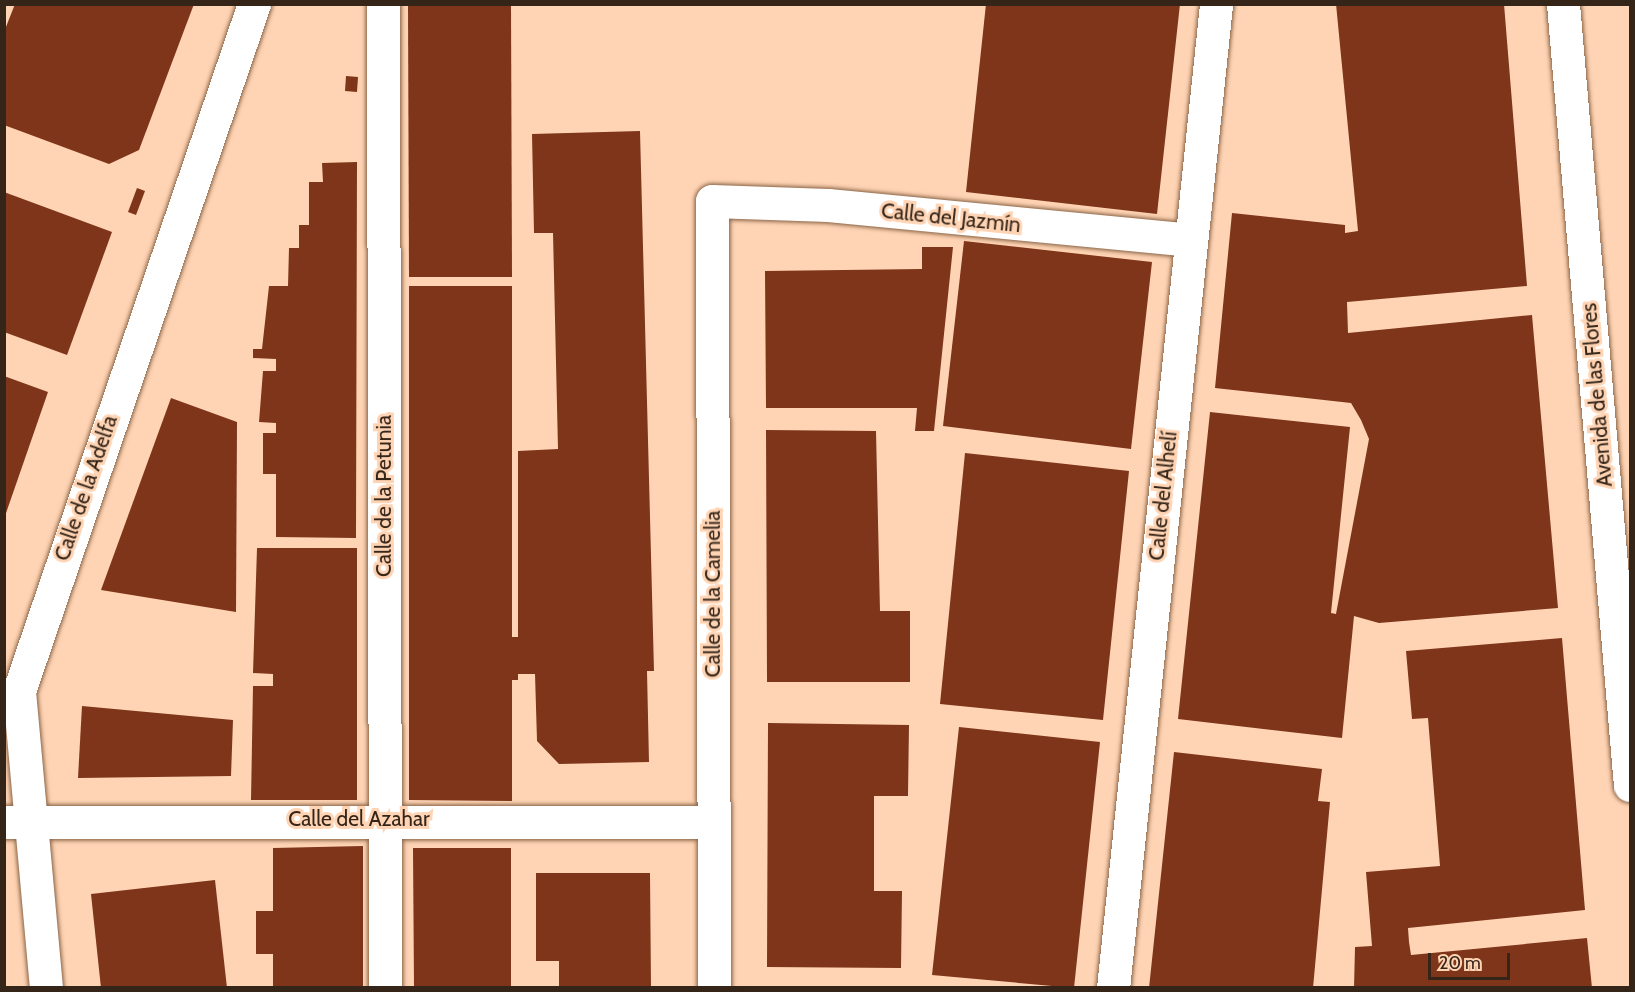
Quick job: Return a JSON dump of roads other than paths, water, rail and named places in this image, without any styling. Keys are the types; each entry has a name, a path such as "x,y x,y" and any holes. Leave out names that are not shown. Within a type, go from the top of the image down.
{"street":[{"name":"Calle de la Adelfa","path":"46,987 16,821 19,691 254,4"},
{"name":"Calle de la Petunia","path":"383,4 385,987"},
{"name":"Calle del Alhelí","path":"1113,987 1189,240 1216,4"},
{"name":"Avenida de las Flores","path":"1563,4 1630,785"},
{"name":"Calle del Jazmín","path":"712,201 828,205 1189,240"},
{"name":"Calle de la Camelia","path":"712,201 714,987"},
{"name":"Calle del Azahar","path":"16,821 385,819 713,822"}]}
